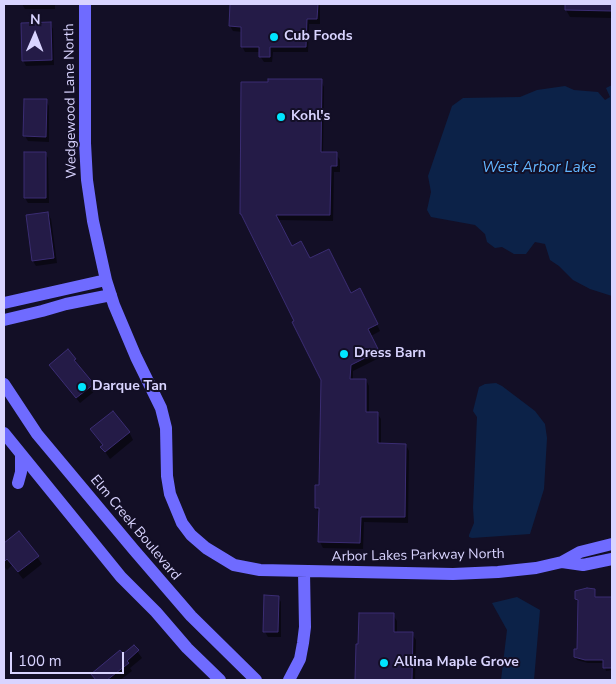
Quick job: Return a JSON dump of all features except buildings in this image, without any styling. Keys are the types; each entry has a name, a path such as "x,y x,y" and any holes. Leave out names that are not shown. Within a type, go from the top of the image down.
{"street":[{"name":"Wedgewood Lane North","path":"85,4 85,128 87,180 93,221 106,280 124,332 161,408 166,428 167,476 170,494 186,528 206,548 234,564 260,570 304,572"},
{"path":"4,303 106,280"},
{"path":"4,320 111,295"},
{"name":"Elm Creek Boulevard","path":"4,384 37,434 134,550 191,616 256,680"},
{"path":"4,433 122,577 187,648 220,680"},
{"path":"21,454 21,472 18,483 30,479 44,482"},
{"name":"Arbor Lakes Parkway North","path":"304,572 462,573 536,568 562,562 580,552 612,544"},
{"name":"Arbor Lakes Parkway North","path":"562,562 584,565 612,559"},
{"path":"289,680 300,659 304,643 304,572"}],"water":[{"name":"West Arbor Lake","path":"612,85 612,296 590,289 573,280 550,260 545,244 535,242 526,254 514,254 502,247 495,248 487,242 485,234 475,225 431,217 427,210 431,192 428,176 452,106 463,98 520,97 537,90 565,86 574,90 598,92 605,100 610,97 606,88"},
{"path":"496,383 535,411 545,424 547,438 544,489 530,534 472,538 469,535 474,523 477,417 473,411 479,387 485,384"},
{"path":"517,597 540,610 534,680 501,680 507,630 492,603"}],"place":[{"name":"Cub Foods","path":"274,37"},
{"name":"Kohl's","path":"281,117"},
{"name":"Dress Barn","path":"344,354"},
{"name":"Darque Tan","path":"82,387"},
{"name":"Allina Maple Grove","path":"384,663"}]}
